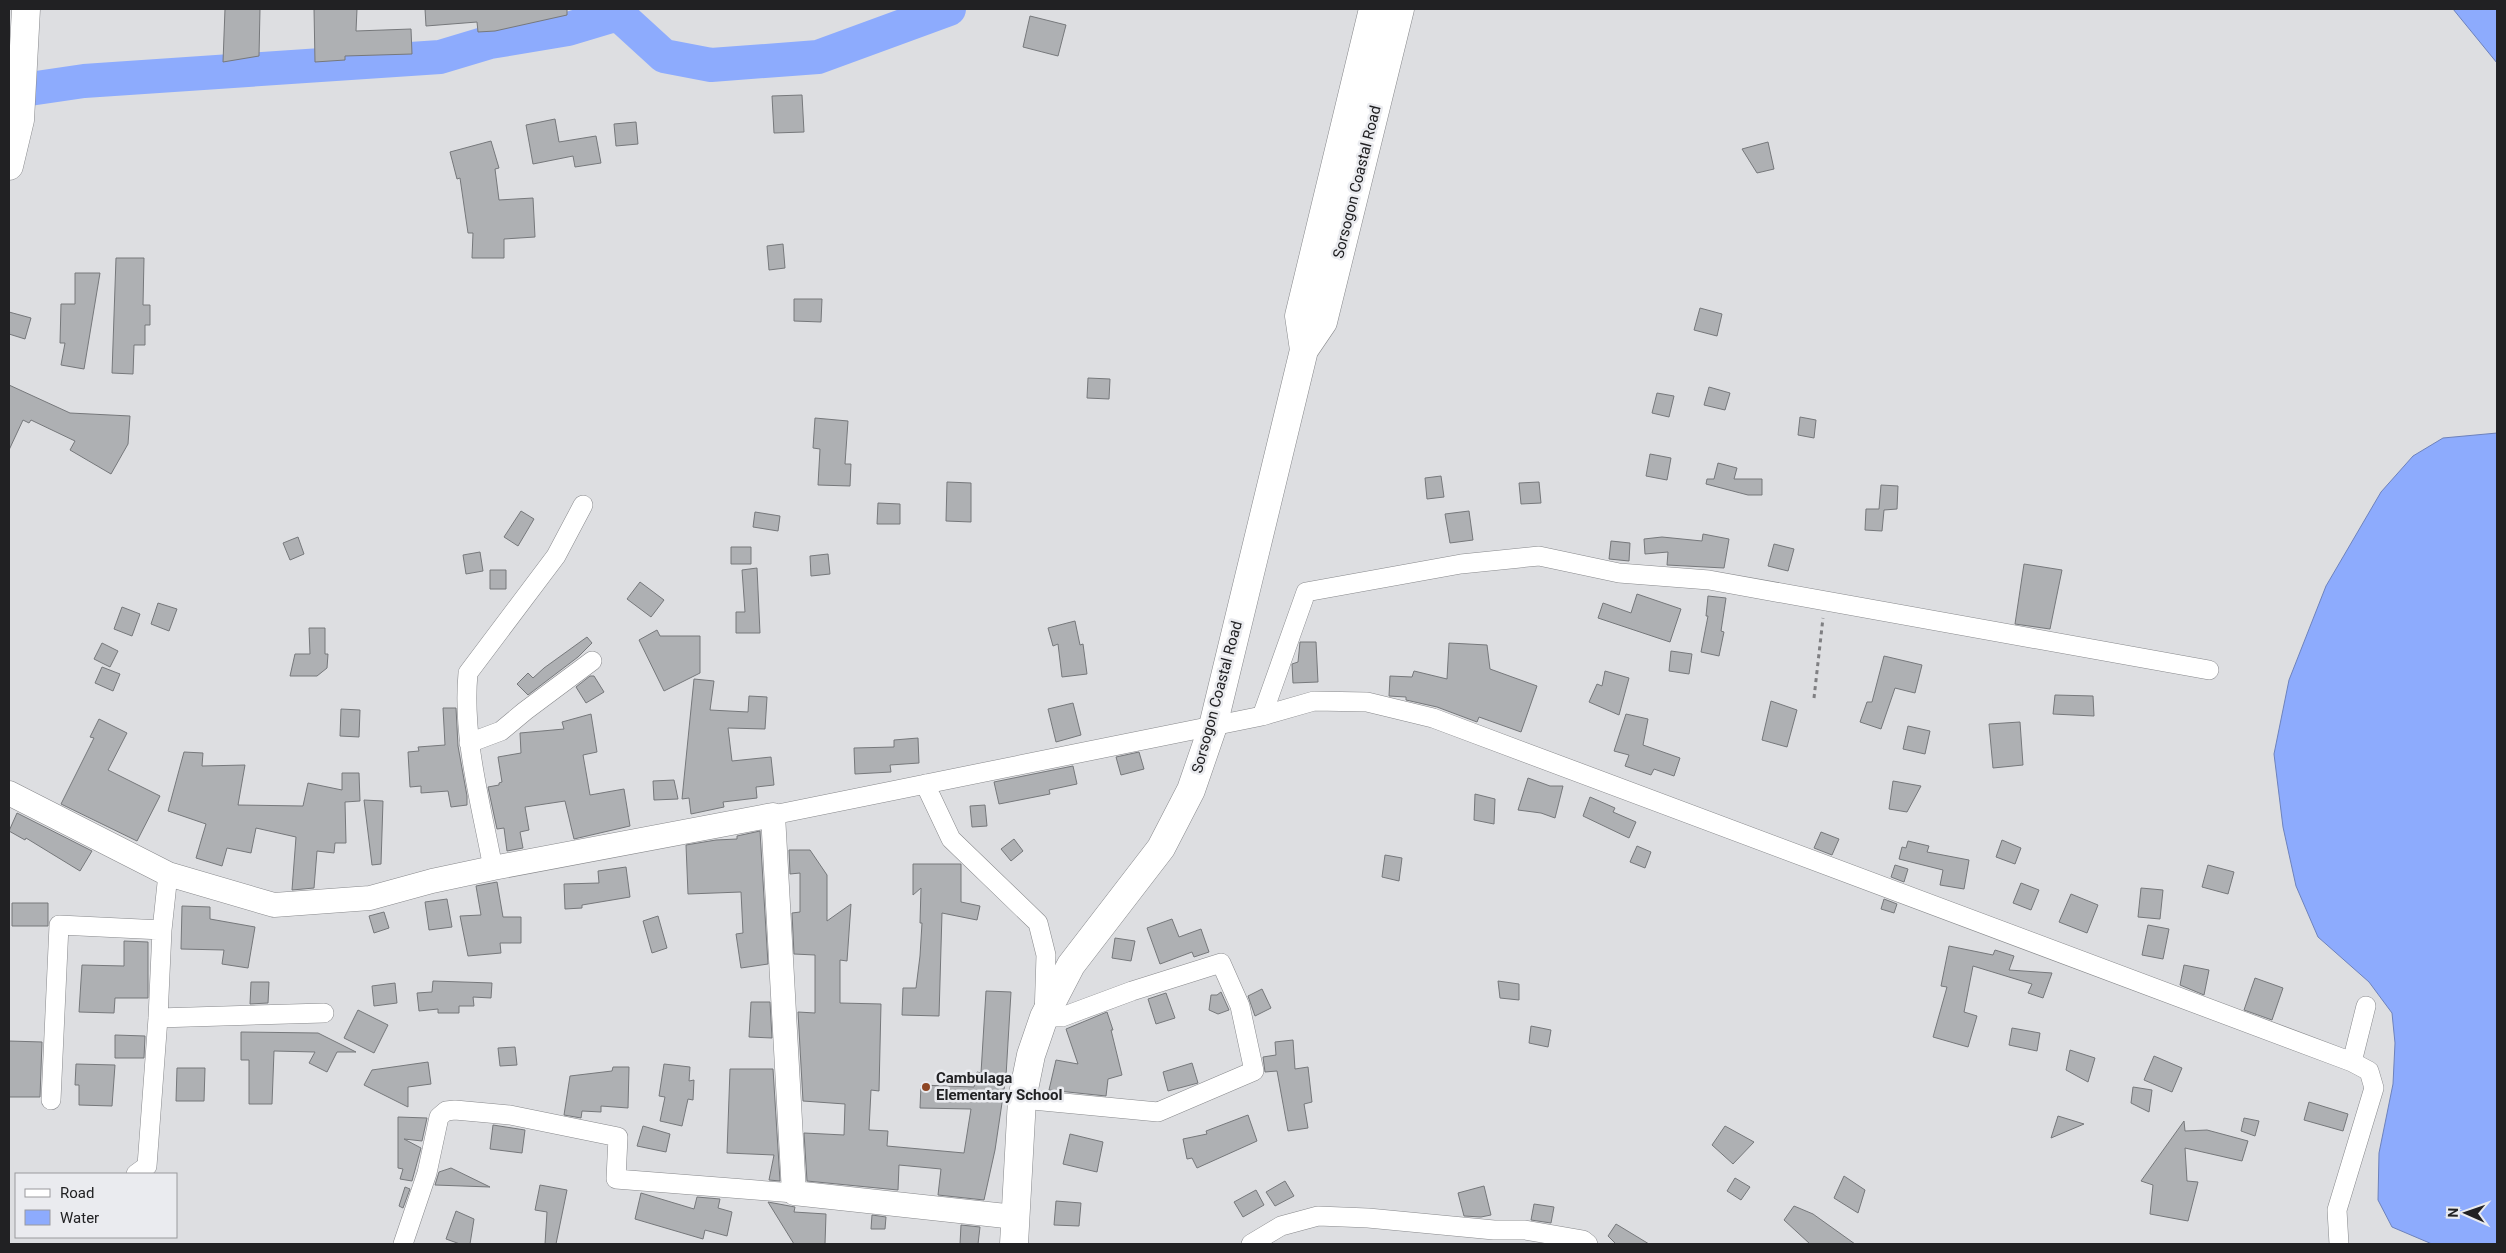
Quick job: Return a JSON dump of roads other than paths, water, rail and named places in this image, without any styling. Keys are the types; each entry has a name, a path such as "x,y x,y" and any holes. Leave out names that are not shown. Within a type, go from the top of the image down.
{"main road":[{"path":"9,166 20,120 26,9"},
{"name":"Sorsogon Coastal Road","path":"1304,350 1299,316 1373,9"},
{"name":"Sorsogon Coastal Road","path":"1014,1244 1022,1099 1031,1055 1044,1017 1071,965 1161,848 1191,790 1213,726 1304,350 1323,322 1400,9"}],"street":[{"path":"494,868 469,744 466,696 468,673 556,556 583,505"},
{"path":"1262,716 1306,592 1461,564 1539,556 1619,573 1709,580 2209,670"},
{"path":"469,744 501,731 592,662"},
{"path":"9,793 168,874 274,904 370,898 432,881 494,868 773,815 1262,716 1314,701 1367,702 1433,718 2352,1062 2368,1071 2374,1088 2337,1210 2339,1244"},
{"path":"925,784 950,839 1038,923 1046,955 1044,1017 1062,1017 1132,991 1221,963 1240,1006 1254,1071 1158,1112 1022,1099"},
{"path":"773,815 794,1193"},
{"path":"137,1173 147,1166 158,1018 162,930 168,874"},
{"path":"51,1100 58,925 162,930"},
{"path":"2352,1062 2366,1006"},
{"path":"158,1018 324,1013"},
{"path":"403,1244 427,1173 439,1117 446,1111 455,1110 510,1114 618,1137 616,1179 794,1193 1015,1217"},
{"path":"1251,1244 1281,1226 1318,1216 1368,1218 1493,1237 1525,1230 1583,1240 1588,1244"}],"water":[{"path":"2453,9 2497,9 2497,63"},
{"path":"2497,433 2497,1244 2432,1244 2392,1227 2378,1200 2379,1153 2393,1084 2395,1043 2392,1013 2369,982 2318,937 2296,886 2283,827 2274,754 2289,680 2326,586 2381,492 2413,456 2443,438"}],"waterway":[{"path":"9,92 84,81 440,57 490,42 568,29 618,14 664,56 711,65 818,57 949,9"}],"place":[{"name":"Cambulaga Elementary School","path":"926,1087"}]}
